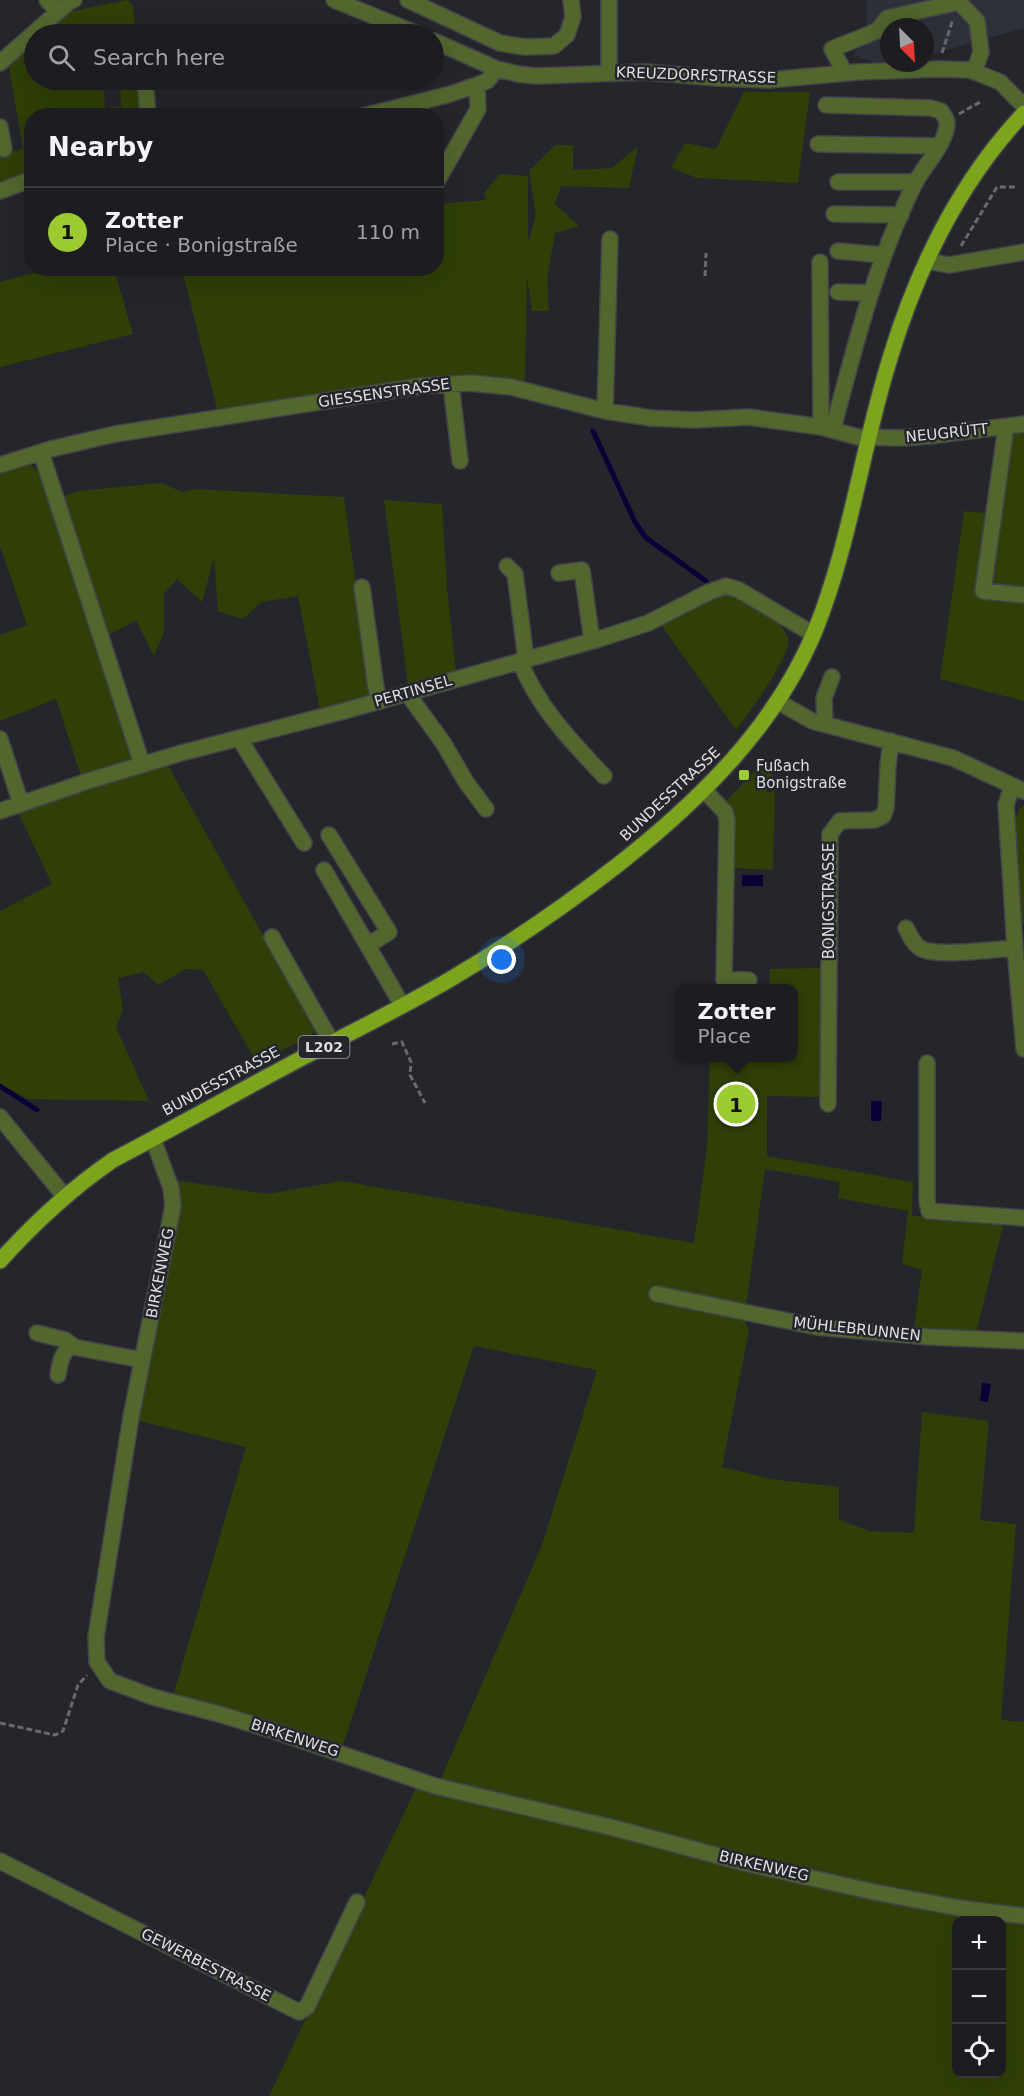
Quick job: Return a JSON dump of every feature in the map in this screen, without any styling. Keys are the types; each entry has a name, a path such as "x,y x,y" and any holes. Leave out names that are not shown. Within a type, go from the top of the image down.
{"main road":[{"name":"BUNDESSTRASSE","path":"0,1261 65,1197 113,1160 402,1005 490,955 578,896 646,843 704,790 738,754 777,701 797,668 813,634 844,544 890,356 927,261 956,204 981,165 1024,113"}],"street":[{"path":"47,0 58,12"},
{"path":"44,24 74,0"},
{"path":"334,0 393,24"},
{"path":"408,0 500,44 525,47 554,46 567,35 573,17 572,2"},
{"path":"609,0 609,72"},
{"path":"845,73 832,49 877,31 887,18 958,2 977,21 981,52 974,72"},
{"path":"0,63 24,42"},
{"name":"KREUZDORFSTRASSE","path":"444,45 497,69 537,76 646,72 769,80 845,73 940,69 974,72 1000,81 1024,106"},
{"path":"395,108 447,95 488,81 497,69"},
{"path":"444,169 478,109 477,85"},
{"path":"146,90 147,108"},
{"path":"826,105 931,108 941,111 947,121 944,136 916,182 883,255 827,428"},
{"path":"0,127 4,149"},
{"path":"818,144 938,146"},
{"path":"0,191 24,182"},
{"path":"838,182 916,182"},
{"path":"834,214 901,216"},
{"path":"605,411 610,239"},
{"path":"838,251 883,255"},
{"path":"927,261 949,265 1024,252"},
{"path":"820,262 827,428"},
{"path":"838,292 871,292"},
{"name":"GIESSENSTRASSE","path":"0,465 41,452 115,434 421,386 470,383 511,387 605,411 651,418 694,420 749,417 827,428 870,438"},
{"path":"451,384 460,461"},
{"name":"NEUGRÜTT","path":"870,438 929,436 1024,424"},
{"path":"1006,427 983,591 1024,595"},
{"path":"41,452 142,764"},
{"path":"507,566 515,574 524,672 550,716 604,776"},
{"path":"559,573 582,570 592,641"},
{"name":"PERTINSEL","path":"0,811 142,764 380,701 592,641 648,623 688,602 726,586 739,590 813,634"},
{"path":"362,587 376,688 380,701"},
{"path":"825,724 824,698 832,677"},
{"path":"407,693 444,744 466,782 486,809"},
{"path":"777,701 812,721 953,758 1018,788 1006,805 1024,1049"},
{"path":"238,738 304,843"},
{"path":"0,739 21,804"},
{"name":"BONIGSTRASSE","path":"828,1104 830,834 840,821 874,820 883,816 886,808 891,741"},
{"path":"704,790 725,812 727,820 724,980 748,980"},
{"path":"329,835 390,932 368,945"},
{"path":"324,870 402,1005"},
{"path":"906,928 911,940 921,949 940,953 1015,948"},
{"path":"272,937 332,1043"},
{"path":"927,1063 927,1201 929,1211 1024,1218"},
{"path":"0,1117 65,1197"},
{"name":"BIRKENWEG","path":"153,1138 171,1188 173,1206 131,1417 96,1637 97,1662 110,1681 153,1697 263,1727 435,1786 614,1828 745,1863 874,1892 959,1908 1024,1916"},
{"name":"MÜHLEBRUNNEN","path":"657,1294 817,1328 930,1337 1024,1341"},
{"path":"37,1333 65,1340 72,1345 142,1360"},
{"path":"58,1375 61,1358 72,1345"},
{"name":"GEWERBESTRASSE","path":"0,1861 299,2012 307,2007 357,1902"}],"path":[{"path":"940,57 958,2"},
{"path":"947,121 980,102"},
{"path":"959,248 997,187 1016,187"},
{"path":"982,194 990,199"},
{"path":"705,276 706,253"},
{"path":"392,1044 402,1042 411,1062 410,1075 425,1103"},
{"path":"0,1723 55,1735 63,1731 78,1685 97,1662"}],"shaded area":[{"path":"867,0 1024,0 1024,28 934,53 934,18 880,18 880,64 854,55 867,34"},
{"path":"742,875 763,875 763,886 742,886"},
{"path":"871,1101 882,1101 881,1121 871,1121"},
{"path":"982,1383 991,1384 988,1402 980,1401"}],"green space":[{"path":"127,0 133,5 134,24 57,24 72,11"},
{"path":"24,53 24,90 104,90 105,108 24,108 24,174 0,184 0,154 23,149 9,67"},
{"path":"120,90 138,90 139,108 105,108 121,107"},
{"path":"744,92 810,92 798,183 697,178 671,168 685,143 716,149"},
{"path":"555,145 573,145 573,170 612,168 638,146 629,188 561,186 555,204 579,226 555,233 547,279 549,311 532,311 527,276 525,383 485,377 407,382 294,400 217,409 184,276 444,276 444,203 486,200 484,193 500,174 528,176 528,242 536,216 529,171"},
{"path":"24,276 116,276 133,334 0,367 0,282"},
{"path":"1024,430 1024,701 940,679 964,511 986,513 998,434"},
{"path":"30,464 40,473 49,500 79,491 161,483 182,492 196,489 344,497 371,695 320,710 298,596 261,602 243,619 218,611 214,558 202,602 177,579 164,594 164,632 154,656 136,620 109,635 137,759 81,776 56,699 0,721 0,635 27,625 0,546 0,473"},
{"path":"384,500 442,504 447,588 456,672 408,685"},
{"path":"729,594 772,618 785,631 788,638 783,658 776,671 736,730 659,622 712,597"},
{"path":"166,762 316,1030 310,1036 257,1063 203,970 186,969 158,985 144,972 118,978 123,1010 116,1027 149,1101 28,1099 0,1084 0,911 52,884 18,812"},
{"path":"764,762 773,775 765,782 767,793 775,791 773,870 731,868 733,815 727,800"},
{"path":"1024,806 1024,924 1022,924 1014,825 1019,809"},
{"path":"821,968 821,1097 767,1096 767,1156 913,1182 912,1216 1004,1222 976,1333 914,1328 922,1270 902,1264 908,1211 838,1198 840,1182 765,1169 746,1307 651,1289 650,1297 743,1317 749,1331 722,1467 771,1479 839,1487 839,1520 870,1531 914,1533 922,1412 989,1421 980,1520 1016,1524 1001,1720 1024,1722 1024,1911 970,1905 837,1880 440,1781 542,1545 597,1370 474,1346 342,1748 173,1696 246,1447 135,1420 174,1180 268,1194 342,1181 694,1243 707,1146 710,1062 798,1062 798,984 769,984 770,969"},
{"path":"418,1784 1024,1920 1024,2096 269,2096"}],"waterway":[{"path":"593,431 635,522 645,537 706,581"},
{"path":"0,1086 37,1110"}],"place":[{"name":"Fußach Bonigstraße","path":"744,775"},
{"name":"Zotter","path":"736,1104"}]}
